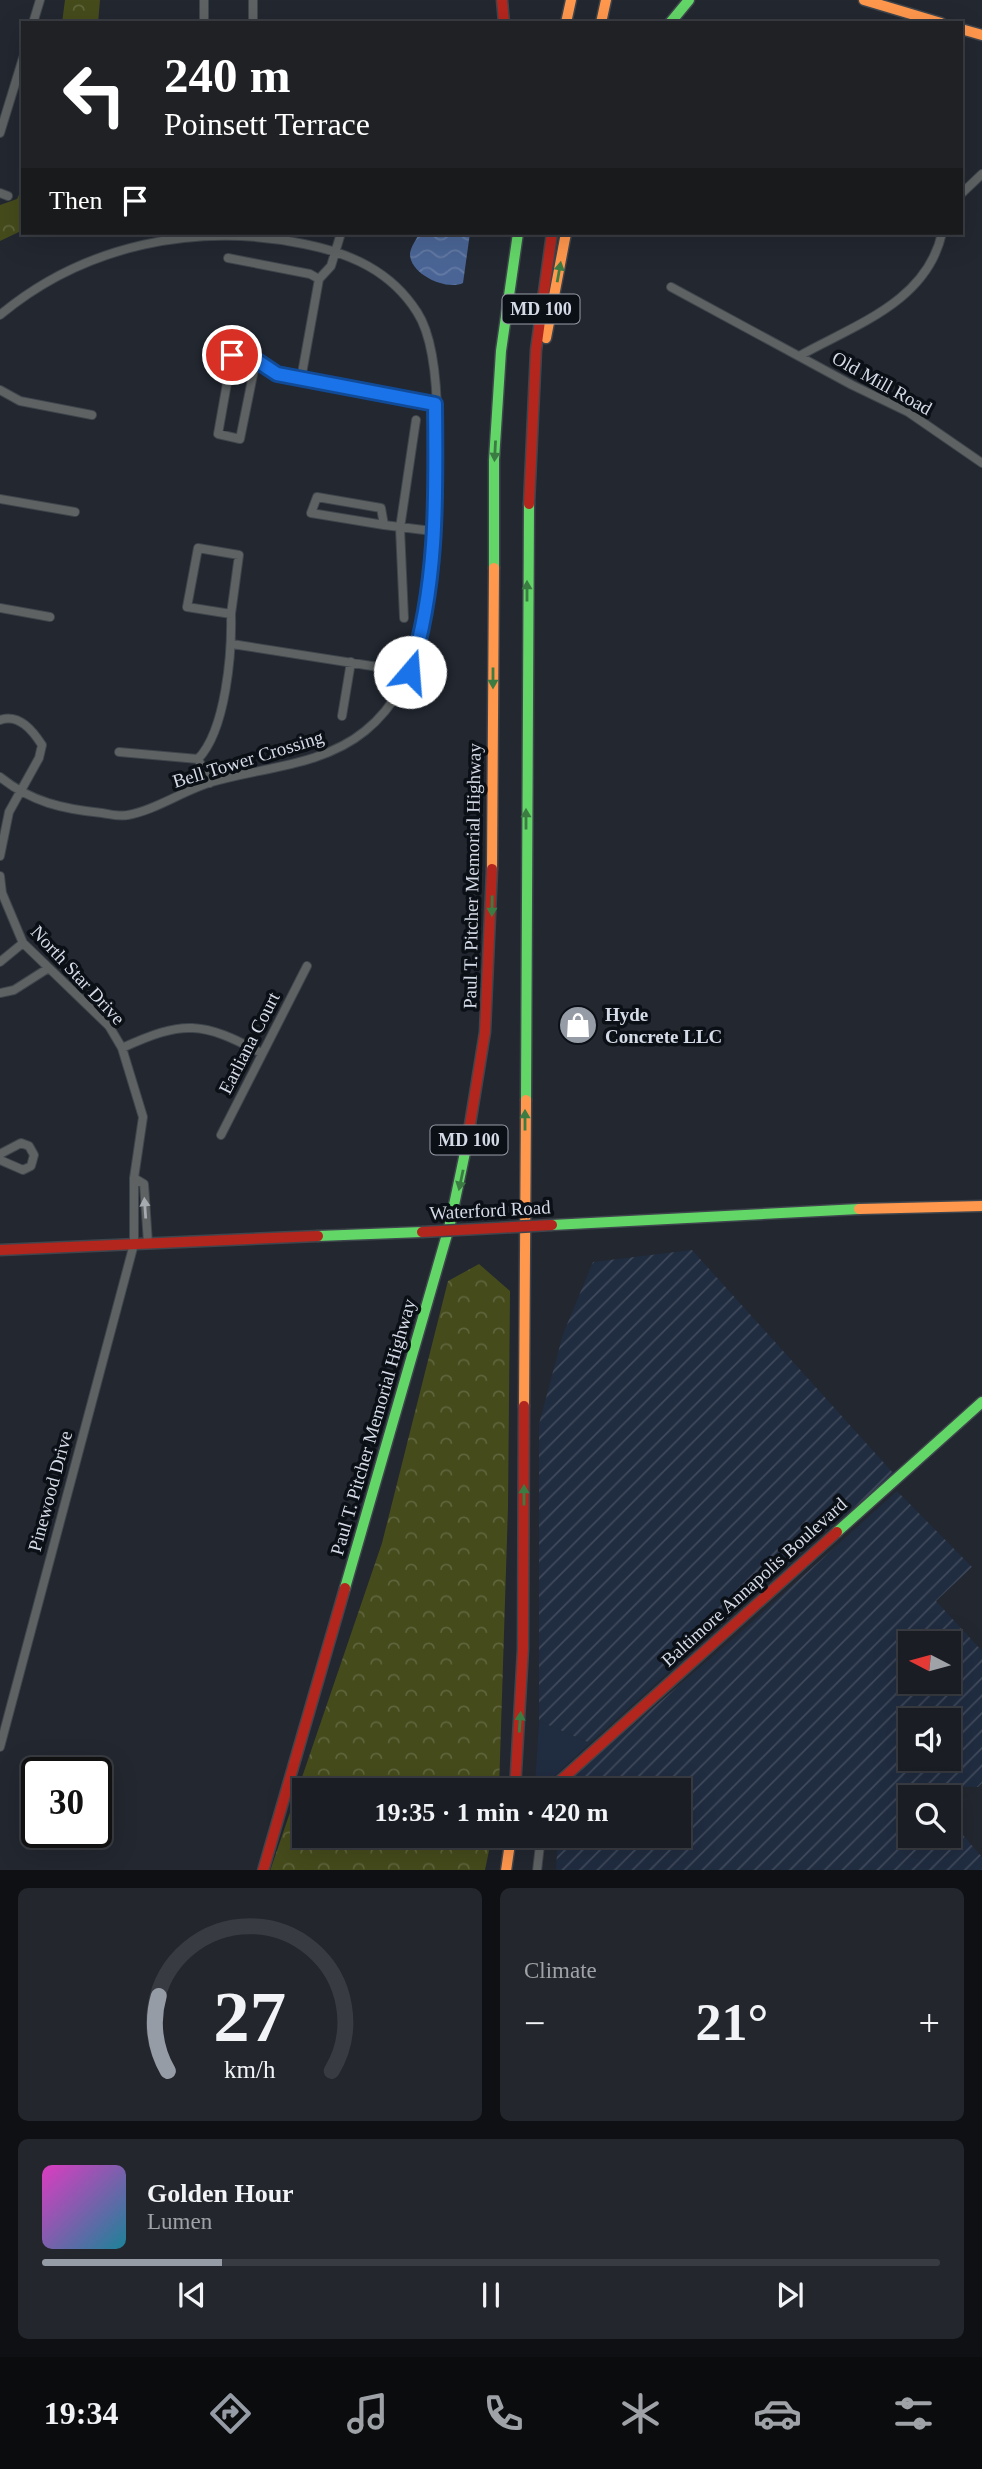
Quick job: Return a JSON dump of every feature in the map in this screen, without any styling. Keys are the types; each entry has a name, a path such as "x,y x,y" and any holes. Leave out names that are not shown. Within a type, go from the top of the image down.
{"main road":[{"path":"502,0 504,21"},
{"path":"566,21 571,0"},
{"path":"601,21 606,0"},
{"path":"670,21 683,0"},
{"path":"671,21 690,0"},
{"path":"863,0 934,21"},
{"path":"963,30 982,35"},
{"path":"501,351 504,286 511,235"},
{"name":"Paul T. Pitcher Memorial Highway","path":"263,1870 450,1224 477,1095 485,1032 492,919 493,517 501,351 518,235"},
{"name":"MD 100","path":"516,1778 523,1649 528,520 533,386 552,235"},
{"path":"533,386 543,357 566,235"},
{"name":"Waterford Road","path":"0,1250 919,1206 982,1206"},
{"name":"Baltimore Annapolis Boulevard","path":"563,1778 982,1402"},
{"path":"506,1870 509,1848"}],"street":[{"path":"34,21 40,0"},
{"path":"204,0 204,21"},
{"path":"253,0 253,21"},
{"path":"0,134 21,65"},
{"path":"963,192 982,174"},
{"name":"Bell Tower Crossing","path":"0,315 58,276 109,253 139,244 198,235"},
{"name":"Bell Tower Crossing","path":"0,777 19,792 48,805 126,816 210,782 311,759 342,747 366,730 383,713 410,672 424,630 436,481 436,374 432,345 418,313 397,286 367,263 337,250 274,237 242,235"},
{"path":"301,379 319,279 331,266 341,235"},
{"name":"Old Mill Road","path":"800,355 889,306 921,280 937,257 942,235"},
{"path":"228,258 310,274 319,279"},
{"name":"Old Mill Road","path":"671,287 852,385 908,412 982,463"},
{"path":"256,360 240,439 218,434 232,355 256,360 277,374 435,404"},
{"path":"0,390 32,404 92,415"},
{"path":"404,618 400,528 416,420"},
{"path":"384,525 381,508 317,497 311,513 400,528 432,531"},
{"path":"0,499 75,512"},
{"path":"198,759 215,736 232,644 230,614 239,555 198,548 187,607 230,614"},
{"path":"0,608 51,617"},
{"path":"232,644 410,672"},
{"path":"342,716 351,662"},
{"path":"0,720 12,718 29,727 42,746 39,758 19,792 6,823 0,856"},
{"path":"119,752 198,759"},
{"path":"198,759 210,782"},
{"name":"North Star Drive","path":"0,876 1,894 23,943 109,1026 122,1048 143,1117 134,1178 134,1244"},
{"path":"0,962 23,943"},
{"name":"Earliana Court","path":"221,1135 306,966"},
{"path":"0,993 14,990 47,969"},
{"path":"122,1048 175,1027 202,1028 228,1035 261,1053"},
{"path":"0,1154 15,1144 25,1144 33,1151 34,1161 23,1170 0,1160"},
{"name":"North Star Drive","path":"134,1178 144,1184 148,1243"},
{"name":"Pinewood Drive","path":"0,1747 134,1244"},
{"path":"537,1870 540,1848"}],"shaded area":[{"path":"692,1250 894,1474 814,1541 590,1743 539,1721 539,1424 563,1334 593,1262"},
{"path":"897,1491 972,1567 936,1601 982,1651 982,1783 978,1787 898,1785 898,1848 961,1848 961,1833 982,1857 982,1870 556,1870 557,1848 691,1848 691,1778 572,1778 744,1629"},
{"path":"539,1721 590,1743 553,1778 535,1778"}],"green space":[{"path":"65,0 100,0 98,21 62,21"},
{"path":"21,190 21,231 0,241 0,205 17,199"},
{"path":"479,1264 510,1291 508,1507 499,1778 302,1778 382,1543 448,1281"},
{"path":"292,1807 292,1848 490,1848 485,1870 270,1870"}],"water":[{"path":"419,235 470,235 463,283 447,285 422,274 411,261 413,246"}],"traffic: fast":[{"path":"672,21 689,0"},
{"path":"494,568 494,460 501,351 518,235"},
{"path":"526,1100 529,504"},
{"path":"345,1588 450,1224 467,1143"},
{"path":"552,1225 859,1209"},
{"path":"318,1236 422,1232"},
{"path":"837,1532 982,1402"}],"traffic: slow":[{"path":"566,21 571,0"},
{"path":"601,21 606,0"},
{"path":"864,0 934,21"},
{"path":"963,30 982,35"},
{"path":"546,338 566,235"},
{"path":"492,869 494,568"},
{"path":"524,1406 526,1100"},
{"path":"859,1209 982,1206"},
{"path":"506,1870 509,1848"}],"traffic: jam":[{"path":"502,0 504,21"},
{"path":"529,504 536,350 552,235"},
{"path":"467,1143 485,1032 492,869"},
{"path":"422,1232 552,1225"},
{"path":"0,1250 318,1236"},
{"path":"516,1778 523,1649 524,1406"},
{"path":"563,1778 837,1532"},
{"path":"263,1870 345,1588"}],"place":[{"name":"Hyde Concrete LLC","path":"578,1025"}],"route":[{"path":"232,355 256,360 277,374 435,404 436,481 424,630 410,672"}]}
